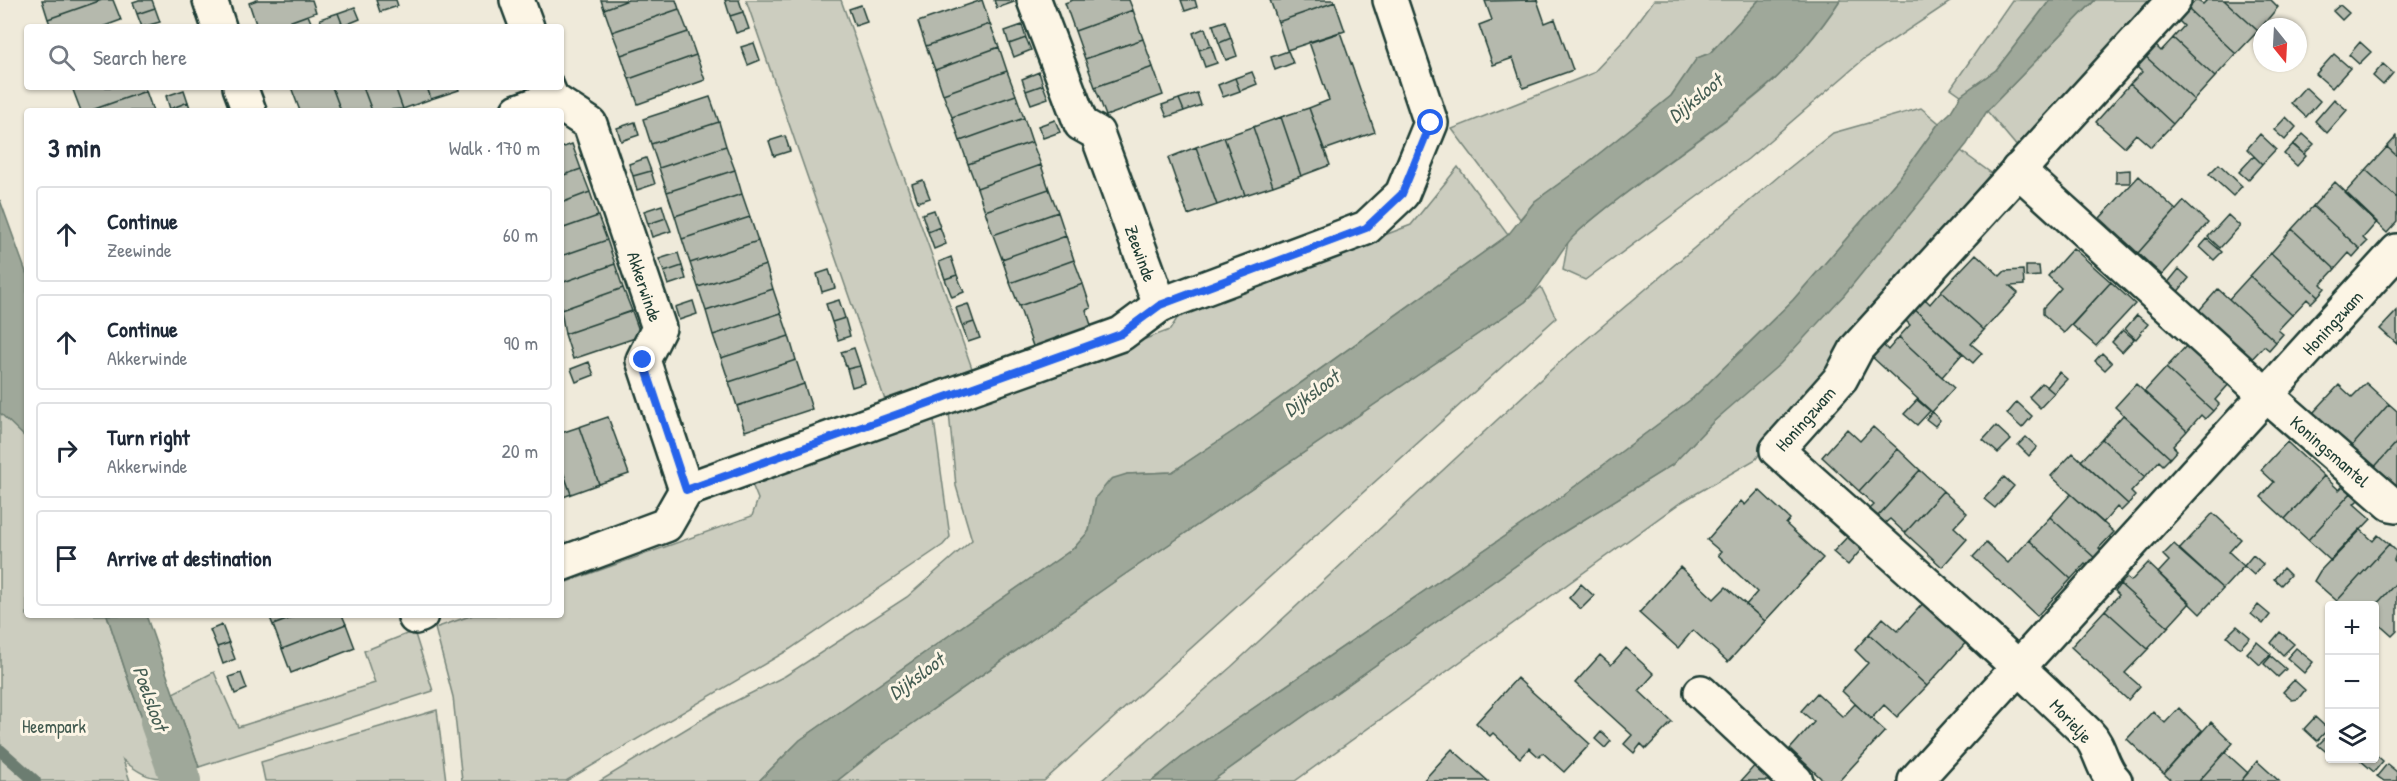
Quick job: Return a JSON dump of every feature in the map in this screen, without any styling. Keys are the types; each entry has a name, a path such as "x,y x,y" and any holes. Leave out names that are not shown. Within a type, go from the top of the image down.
{"street":[{"path":"210,0 218,24"},
{"path":"517,0 525,24"},
{"name":"Zeewinde","path":"1034,0 1081,124 1097,133 1160,305 1366,228 1402,194 1431,123 1390,0"},
{"name":"Honingzwam","path":"2018,666 1777,450 1841,378 1857,348 2174,0"},
{"path":"241,90 248,108"},
{"name":"Akkerwinde","path":"523,108 549,93 590,124 659,328 643,360 686,490"},
{"path":"2018,170 2265,394"},
{"name":"Honingzwam","path":"1915,781 2397,251"},
{"path":"564,563 666,525 686,490 1121,334 1160,305"},
{"name":"Koningsmantel","path":"2265,394 2391,504 2397,505"},
{"name":"Morielje","path":"2018,666 2091,738 2106,772 2115,781"},
{"path":"1701,692 1796,781"}],"green space":[{"path":"746,0 841,0 973,371 886,403"},
{"path":"1654,0 1759,0 1710,53 1697,58 1671,96 1585,165 1535,201 1520,219 1452,129 1593,73 1627,37"},
{"path":"1840,0 1953,0 1864,59 1748,159 1585,280 1563,270 1568,241 1614,202 1760,93 1803,49"},
{"path":"2012,0 2050,0 1996,70 1961,95 1951,88"},
{"path":"2095,0 2156,0 2019,149 1987,111"},
{"path":"1921,108 1939,123 1900,177 1793,300 1693,398 1550,505 1182,757 1152,781 1101,781 1231,667 1554,367 1779,176 1833,133"},
{"path":"1961,151 1991,173 1770,439 1756,459 1680,503 1295,781 1212,781 1559,535 1672,465 1844,295"},
{"path":"1458,167 1508,235 1235,430 1172,472 1127,474 1096,497 1089,531 1074,548 800,740 759,781 600,781 714,712 785,676 907,597 972,540 956,486 949,412 1170,330 1181,312 1411,225"},
{"path":"1541,287 1556,318 1044,781 837,781 882,745 1121,577 1525,302"},
{"name":"Heempark","path":"0,403 24,435 24,618 108,618 132,691 165,777 148,776 123,760 130,781 0,781"},
{"path":"933,413 950,537 943,545 790,649 566,781 462,781 453,697 435,628 464,618 564,618 564,583 752,516 758,499 749,477"},
{"path":"414,631 433,691 199,767 173,693 214,672 238,727 375,683 364,651"},
{"path":"437,710 446,781 265,781 261,762"}],"water":[{"name":"Dijksloot","path":"1759,0 1840,0 1803,50 1770,84 1580,230 1525,302 1121,577 882,745 837,781 759,781 800,740 1074,548 1089,531 1096,497 1111,479 1127,474 1172,472 1235,430 1508,235 1535,201 1585,165 1671,96 1697,58 1710,53"},
{"path":"2050,0 2095,0 1987,111 1967,144 1844,295 1780,364 1713,422 1672,465 1559,535 1212,781 1152,781 1182,757 1550,505 1693,398 1793,300 1900,177 1939,123 1950,113 1961,95 1996,70"},
{"path":"0,200 24,267 24,436 0,413"},
{"path":"108,618 147,618 199,767 165,777 132,691"}],"building":[{"path":"42,0 102,0 48,19"},
{"path":"102,0 113,0 121,20 110,24 50,24 48,19"},
{"path":"152,0 155,8 137,14 133,2"},
{"path":"257,0 312,0 316,12 283,24 256,24 249,3"},
{"path":"376,0 396,0 398,6 380,12"},
{"path":"601,0 628,0 604,9"},
{"path":"628,0 676,0 679,9 612,32 604,9"},
{"path":"725,0 739,0 743,12 730,16"},
{"path":"982,0 990,24 926,46 918,22"},
{"path":"994,0 1013,0 1014,2 997,8"},
{"path":"1073,0 1129,0 1133,10 1075,31 1065,3"},
{"path":"1181,0 1195,0 1197,7 1185,11"},
{"path":"1270,0 1334,0 1335,2 1278,22"},
{"path":"1537,0 1545,23 1555,19 1573,70 1523,88 1513,58 1493,65 1479,25 1492,20 1485,1"},
{"path":"2196,0 2203,4 2207,0 2224,0 2253,26 2253,36 2236,54 2188,9"},
{"path":"2224,0 2271,0 2278,7 2269,18 2253,18 2253,26"},
{"path":"1335,2 1345,31 1287,50 1278,22"},
{"path":"861,5 867,22 855,26 849,9"},
{"path":"2340,5 2349,13 2342,20 2333,11"},
{"path":"355,7 360,19 342,24 338,13"},
{"path":"155,8 160,22 141,24 137,14"},
{"path":"679,9 688,32 621,55 612,32"},
{"path":"2188,9 2236,54 2215,77 2173,38 2184,26 2178,20"},
{"path":"1133,10 1143,39 1085,59 1075,31"},
{"path":"743,12 749,29 736,33 730,16"},
{"path":"338,13 342,24 322,24 320,19"},
{"path":"308,15 312,24 283,24"},
{"path":"1225,21 1231,38 1219,43 1213,25"},
{"path":"990,24 999,47 935,70 926,46"},
{"path":"1022,25 1026,38 1009,44 1005,31"},
{"path":"1205,28 1211,46 1199,50 1193,33"},
{"path":"688,32 696,55 629,79 621,55"},
{"path":"1340,32 1375,132 1324,150 1309,108 1329,100 1309,42"},
{"path":"1026,38 1031,50 1014,57 1009,44"},
{"path":"1231,38 1237,56 1226,60 1219,43"},
{"path":"2173,38 2215,77 2194,100 2145,56 2155,45 2161,51"},
{"path":"1143,39 1153,67 1095,87 1085,59"},
{"path":"2360,42 2371,52 2359,64 2349,55"},
{"path":"754,43 760,60 748,65 741,47"},
{"path":"1211,46 1217,63 1205,67 1199,50"},
{"path":"999,47 1007,71 943,94 935,70"},
{"path":"1288,51 1293,63 1275,70 1271,57"},
{"path":"2334,54 2350,68 2332,88 2316,74"},
{"path":"696,55 705,80 638,104 629,79"},
{"path":"2145,56 2194,100 2173,124 2130,84 2142,72 2136,66"},
{"path":"2383,64 2393,73 2383,85 2373,76"},
{"path":"1153,67 1163,95 1106,116 1095,87"},
{"path":"1007,71 1016,95 952,117 943,94"},
{"path":"1039,72 1043,85 1026,91 1022,79"},
{"path":"1252,72 1257,84 1240,91 1235,78"},
{"path":"1235,78 1240,91 1223,97 1218,85"},
{"path":"2130,84 2173,124 2151,147 2136,134 2124,147 2096,122"},
{"path":"1043,85 1048,98 1031,104 1026,91"},
{"path":"2305,87 2320,101 2306,117 2291,103"},
{"path":"73,90 146,91 98,108 80,108"},
{"path":"184,90 188,102 170,108 166,96"},
{"path":"292,90 333,90 340,108 299,108"},
{"path":"333,90 364,90 371,108 340,108"},
{"path":"364,90 396,90 403,108 371,108"},
{"path":"396,90 428,90 431,99 403,108"},
{"path":"428,90 459,90 431,99"},
{"path":"146,91 152,108 98,108"},
{"path":"1197,93 1201,105 1184,111 1179,99"},
{"path":"1016,95 1024,118 960,141 952,117"},
{"path":"710,97 719,122 651,144 643,119"},
{"path":"1179,99 1184,111 1167,117 1162,105"},
{"path":"2334,99 2347,110 2327,133 2315,121"},
{"path":"188,102 190,108 173,108"},
{"path":"1309,108 1330,165 1301,176 1281,117"},
{"path":"1281,117 1301,176 1273,186 1253,127"},
{"path":"2286,117 2296,127 2285,140 2274,130"},
{"path":"1024,118 1032,142 968,164 960,141"},
{"path":"1055,120 1060,132 1043,138 1038,126"},
{"path":"635,122 639,135 621,141 617,128"},
{"path":"719,122 726,146 659,168 651,144"},
{"path":"1253,127 1273,186 1245,195 1224,137"},
{"path":"2260,134 2276,149 2262,164 2247,149"},
{"path":"2303,134 2314,144 2304,154 2293,145"},
{"path":"785,136 790,151 774,156 769,141"},
{"path":"2397,136 2397,156 2387,147"},
{"path":"1224,137 1245,195 1217,205 1196,147"},
{"path":"1032,142 1041,165 977,188 968,164"},
{"path":"572,144 581,169 564,175 564,147"},
{"path":"2293,144 2306,156 2297,166 2284,154"},
{"path":"726,146 735,170 667,192 659,168"},
{"path":"1196,147 1217,205 1188,215 1168,158"},
{"path":"2387,147 2397,156 2397,198 2366,170"},
{"path":"2254,156 2262,164 2248,180 2239,172"},
{"path":"646,158 651,171 633,176 629,164"},
{"path":"2219,164 2242,186 2233,196 2209,174"},
{"path":"1041,165 1049,189 985,211 977,188"},
{"path":"581,169 590,192 564,202 564,175"},
{"path":"735,170 742,194 675,216 667,192"},
{"path":"2130,170 2130,183 2116,183 2116,171"},
{"path":"2366,170 2397,198 2397,222 2387,233 2345,193"},
{"path":"651,171 655,184 637,190 633,176"},
{"path":"2139,176 2176,210 2138,253 2100,218"},
{"path":"923,180 930,198 918,202 912,184"},
{"path":"2335,182 2377,222 2363,238 2367,242 2360,249 2313,206"},
{"path":"1049,189 1058,212 993,235 985,211"},
{"path":"590,192 598,216 564,228 564,202"},
{"path":"742,194 750,217 682,239 675,216"},
{"path":"2184,201 2208,223 2162,275 2138,253"},
{"path":"662,205 666,218 648,224 644,211"},
{"path":"2313,206 2360,249 2353,257 2349,253 2335,269 2292,229"},
{"path":"934,210 940,227 928,232 922,214"},
{"path":"1058,212 1066,236 1002,259 993,235"},
{"path":"2228,215 2240,226 2220,248 2208,237"},
{"path":"598,216 607,240 564,255 564,228"},
{"path":"750,217 758,241 690,263 682,239"},
{"path":"666,218 671,231 652,237 648,224"},
{"path":"940,227 946,244 934,249 928,232"},
{"path":"2292,229 2335,269 2321,284 2325,288 2318,296 2271,253"},
{"path":"1066,236 1074,260 1010,283 1002,259"},
{"path":"2207,239 2222,252 2214,260 2200,247"},
{"path":"607,240 615,264 564,282 564,255"},
{"path":"758,241 766,265 698,287 690,263"},
{"path":"2073,248 2111,282 2064,333 2043,314 2043,308 2061,288 2048,276"},
{"path":"678,253 682,266 664,272 659,259"},
{"path":"2271,253 2318,296 2311,303 2307,299 2292,315 2250,276"},
{"path":"1976,254 2000,276 2005,271 2023,270 2024,285 2010,286 2018,293 1984,330 1941,291"},
{"path":"951,257 957,275 945,279 939,262"},
{"path":"1074,260 1083,284 1019,306 1010,283"},
{"path":"615,264 623,288 564,309 564,282"},
{"path":"766,265 773,289 706,311 698,287"},
{"path":"682,266 686,279 668,285 664,272"},
{"path":"2026,266 2039,266 2040,276 2026,277"},
{"path":"2179,269 2189,278 2176,294 2166,285"},
{"path":"829,270 835,288 822,292 817,274"},
{"path":"957,275 964,292 952,297 945,279"},
{"path":"2250,276 2292,315 2278,330 2283,334 2276,342 2229,299"},
{"path":"2111,282 2135,304 2096,346 2072,325"},
{"path":"1083,284 1091,308 1086,310 1092,328 1034,349 1019,306"},
{"path":"623,288 632,311 565,334 564,309"},
{"path":"773,289 781,313 713,335 706,311"},
{"path":"2218,289 2276,342 2269,350 2264,346 2249,362 2196,314"},
{"path":"1941,291 1984,330 1971,344 1982,353 1973,363 1914,309 1924,298 1930,304"},
{"path":"839,300 845,318 832,322 826,304"},
{"path":"693,301 697,314 679,320 675,307"},
{"path":"968,304 974,322 962,326 956,308"},
{"path":"1914,309 1963,353 1942,377 1899,337 1910,325 1904,319"},
{"path":"632,311 641,336 573,359 565,334"},
{"path":"2397,311 2397,344 2380,329"},
{"path":"781,313 789,336 721,358 713,335"},
{"path":"2137,315 2148,324 2136,339 2125,329"},
{"path":"845,318 850,336 838,340 832,322"},
{"path":"974,322 980,338 968,342 962,326"},
{"path":"2123,330 2134,339 2122,352 2112,342"},
{"path":"789,336 796,360 729,382 721,358"},
{"path":"1899,337 1954,388 1932,412 1871,356 1882,344 1888,350"},
{"path":"2188,344 2230,383 2215,400 2219,404 2213,411 2166,368"},
{"path":"854,348 860,366 847,369 841,352"},
{"path":"2102,353 2112,363 2105,370 2095,361"},
{"path":"796,360 804,384 737,406 729,382"},
{"path":"589,362 594,375 576,382 571,369"},
{"path":"860,366 865,383 852,387 847,369"},
{"path":"2166,368 2213,411 2205,419 2201,415 2187,431 2144,392"},
{"path":"2059,372 2067,379 2054,393 2047,387"},
{"path":"2042,383 2054,393 2040,408 2029,397"},
{"path":"2366,383 2389,404 2351,447 2313,413 2339,385 2352,397"},
{"path":"804,384 812,409 745,431 737,406"},
{"path":"2136,384 2187,431 2173,446 2177,450 2170,458 2115,407"},
{"path":"1917,400 1930,411 1917,425 1904,414"},
{"path":"2017,402 2032,416 2022,428 2007,414"},
{"path":"2389,404 2397,411 2397,442 2370,472 2351,447"},
{"path":"1932,412 1940,420 1935,426 1926,419"},
{"path":"2123,415 2170,458 2163,465 2159,461 2145,477 2102,439"},
{"path":"608,417 629,474 599,484 579,427"},
{"path":"1996,426 2011,440 1998,453 1983,440"},
{"path":"579,427 599,484 571,494 564,474 564,432"},
{"path":"1873,427 1898,449 1859,491 1822,457 1847,429 1860,441"},
{"path":"2026,437 2037,447 2029,456 2018,445"},
{"path":"2102,439 2145,477 2131,492 2135,496 2128,504 2081,461"},
{"path":"2287,442 2324,476 2285,519 2261,497 2274,482 2261,470"},
{"path":"2397,442 2397,489 2370,472"},
{"path":"1898,449 1920,470 1878,516 1870,509 1874,505 1859,491"},
{"path":"2073,453 2128,504 2121,511 2117,507 2103,523 2051,476"},
{"path":"1920,470 1943,491 1905,533 1890,519 1885,523 1878,516"},
{"path":"564,474 571,494 564,497"},
{"path":"2324,476 2339,490 2343,486 2351,493 2308,540 2285,519"},
{"path":"2004,477 2014,486 1995,508 1984,499"},
{"path":"1759,490 1790,519 1786,524 1823,558 1765,621 1746,605 1757,592 1718,555 1721,552 1707,540 1741,501 1745,505"},
{"path":"1943,491 1967,513 1954,527 1967,539 1942,567 1905,533"},
{"path":"2351,493 2358,500 2354,504 2371,519 2331,561 2308,540"},
{"path":"2071,494 2114,532 2099,548 2103,552 2097,560 2050,517"},
{"path":"2213,513 2241,539 2229,552 2244,566 2223,589 2179,550"},
{"path":"2050,517 2097,560 2090,568 2085,564 2071,579 2029,540"},
{"path":"2360,529 2373,541 2378,535 2389,544 2337,601 2314,581 2320,571"},
{"path":"1852,532 1866,544 1848,565 1833,552"},
{"path":"2029,540 2071,579 2037,616 1973,557 1986,543 2008,563"},
{"path":"2174,544 2223,589 2200,614 2158,573 2169,561 2163,555"},
{"path":"2389,544 2397,552 2394,560 2397,563 2397,582 2379,602 2337,601"},
{"path":"2253,555 2263,564 2254,575 2244,566"},
{"path":"2148,563 2190,603 2168,627 2120,584 2127,578 2131,581"},
{"path":"1680,567 1714,599 1726,587 1765,621 1728,662 1693,630 1678,648 1639,613"},
{"path":"2283,568 2290,575 2281,585 2274,579"},
{"path":"2397,582 2397,631 2392,636 2379,624 2379,602"},
{"path":"1581,584 1594,596 1581,609 1569,598"},
{"path":"2120,584 2168,627 2148,649 2105,610 2119,595 2115,591"},
{"path":"1926,600 1969,639 1927,686 1869,634 1883,618 1898,631"},
{"path":"2258,605 2270,615 2263,624 2251,614"},
{"path":"2105,610 2148,649 2125,673 2140,686 2128,700 2071,647"},
{"path":"270,618 292,618 273,625"},
{"path":"292,618 343,618 346,624 282,649 273,625"},
{"path":"346,624 355,648 291,673 282,649"},
{"path":"222,625 229,643 217,647 210,630"},
{"path":"2237,626 2250,637 2240,648 2227,636"},
{"path":"2280,632 2294,644 2283,655 2271,643"},
{"path":"1869,634 1927,686 1897,717 1884,705 1871,719 1842,691 1868,663 1855,650"},
{"path":"2257,642 2271,654 2260,665 2247,653"},
{"path":"229,643 235,659 223,664 217,647"},
{"path":"1626,648 1654,674 1639,691 1672,722 1646,749 1641,744 1634,753 1624,744 1632,735 1575,683 1600,655 1611,665"},
{"path":"2296,648 2313,662 2304,673 2287,658"},
{"path":"2271,656 2286,669 2278,677 2264,664"},
{"path":"241,673 247,689 235,694 229,677"},
{"path":"1517,678 1590,744 1564,772 1543,753 1539,757 1529,748 1520,758 1493,733 1490,736 1476,723"},
{"path":"2294,680 2305,690 2298,699 2292,700 2283,692"},
{"path":"1817,693 1843,717 1855,704 1885,731 1839,781 1824,781 1790,749 1814,722 1801,711"},
{"path":"2179,708 2202,730 2164,774 2127,739 2153,711 2165,723"},
{"path":"2315,717 2325,726 2325,732 2317,741 2304,729"},
{"path":"2211,722 2233,743 2199,781 2172,781 2164,774"},
{"path":"1601,732 1611,741 1605,748 1595,739"},
{"path":"2325,738 2325,751 2318,745"},
{"path":"1452,749 1488,781 1423,781"},
{"path":"2225,752 2248,773 2241,781 2199,781"},
{"path":"2379,757 2383,761 2374,772 2364,763 2379,763"},
{"path":"2257,761 2279,781 2241,781"},
{"path":"1757,763 1776,781 1741,781"},
{"path":"2387,764 2397,772 2397,781 2384,781 2377,776"}],"waterway":[{"name":"Poelsloot","path":"160,722 181,781"},
{"path":"0,750 35,781"}],"route":[{"path":"643,360 686,490 1121,334 1160,305 1366,228 1402,194 1431,123"}]}
